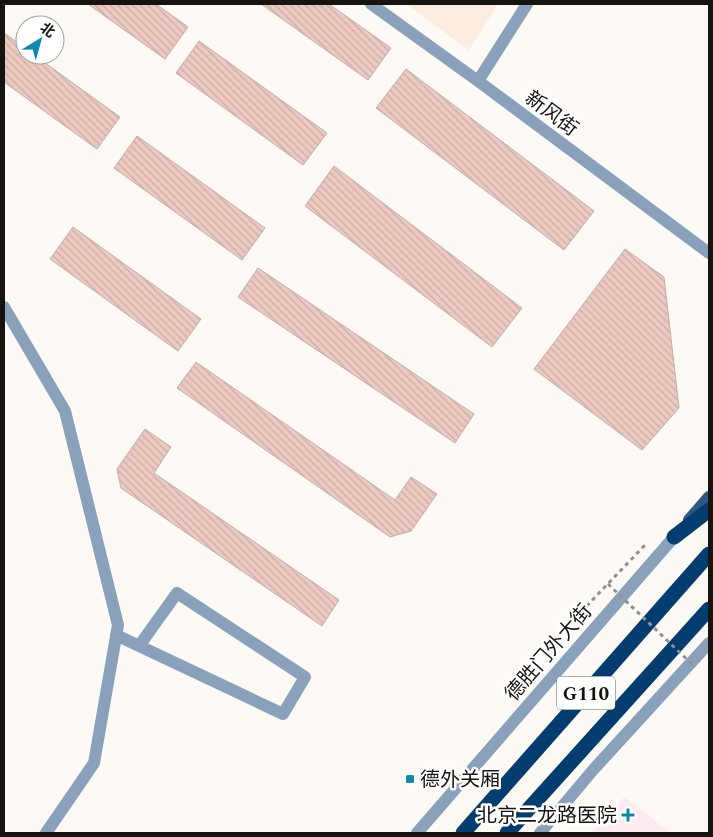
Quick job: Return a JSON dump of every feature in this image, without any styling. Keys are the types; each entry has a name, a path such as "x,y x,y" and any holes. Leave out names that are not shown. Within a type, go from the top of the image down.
{"highway":[{"path":"674,537 709,510"},
{"name":"G110","path":"462,833 709,554"},
{"name":"G110","path":"507,833 709,609"}],"main road":[{"name":"德胜门外大街","path":"674,537 709,497"}],"street":[{"name":"新风街","path":"371,4 709,253"},
{"path":"478,81 527,4"},
{"path":"4,307 65,411 118,625 94,763 46,833"},
{"name":"德胜门外大街","path":"417,833 674,537"},
{"path":"116,635 283,714 305,677 177,594 140,646"},
{"path":"540,833 593,770 709,643"}],"path":[{"path":"559,635 645,545"},
{"path":"608,584 695,667"}],"shaded area":[{"path":"406,4 498,4 469,50"},
{"name":"北京二龙路医院","path":"624,797 671,833 592,833"}],"building":[{"path":"88,4 156,4 188,27 165,59"},
{"path":"261,4 329,4 391,48 368,80"},
{"path":"4,33 15,41 15,65 48,65 120,117 97,149 4,82"},
{"path":"199,41 327,133 303,165 176,73"},
{"path":"406,69 594,211 564,250 376,108"},
{"path":"137,136 265,228 242,260 114,168"},
{"path":"334,166 522,308 492,347 305,206"},
{"path":"73,227 201,319 178,351 50,259"},
{"path":"625,249 664,277 679,408 642,450 534,369"},
{"path":"258,268 474,414 455,443 238,297"},
{"path":"196,362 395,500 411,477 437,494 411,531 390,537 177,388"},
{"path":"145,429 171,447 154,473 339,600 322,626 121,488 117,469"}],"place":[{"name":"德外关厢","path":"410,779"},
{"name":"北京二龙路医院","path":"628,815"}]}
